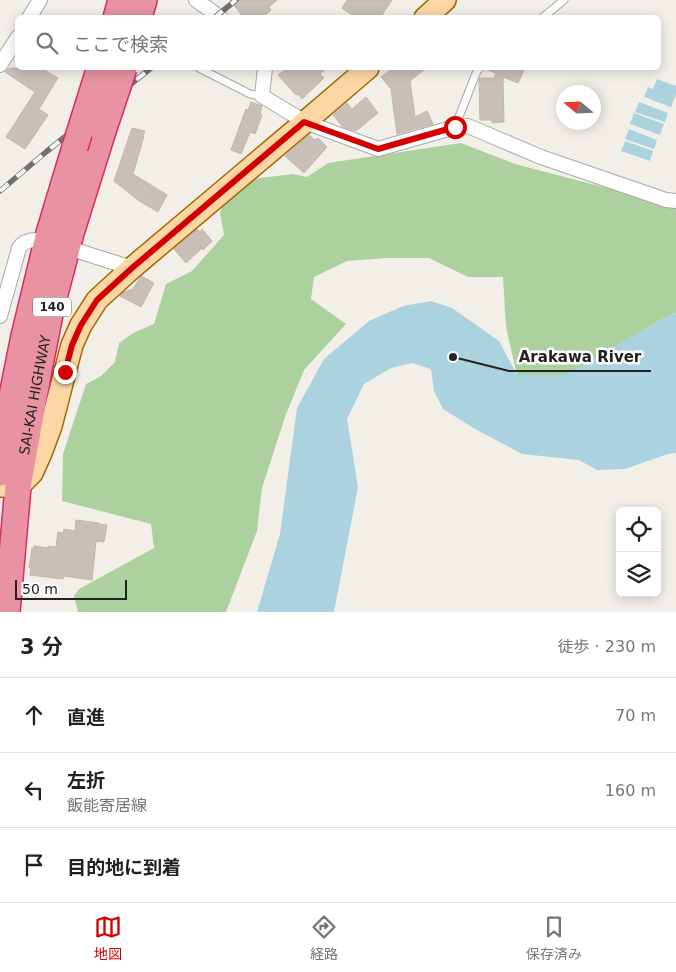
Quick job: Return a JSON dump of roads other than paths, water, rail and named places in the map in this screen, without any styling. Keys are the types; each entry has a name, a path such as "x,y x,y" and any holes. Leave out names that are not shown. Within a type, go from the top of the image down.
{"highway":[{"path":"117,15 121,0"},
{"path":"139,15 144,0"},
{"name":"SAI-KAI HIGHWAY","path":"5,609 8,416 24,336 49,233 75,147 107,70"},
{"name":"SAI-KAI HIGHWAY","path":"6,482 38,375 51,309 71,233 103,132 108,70"}],"main road":[{"path":"428,15 445,0"},
{"path":"6,482 32,473 42,453 72,345 81,325 97,300 132,268 366,70"}],"street":[{"path":"31,15 40,0"},
{"path":"196,0 217,15"},
{"path":"0,66 15,42"},
{"path":"265,70 262,96 304,122 378,149 455,127 468,126 541,157 666,200 676,201"},
{"path":"0,316 19,248 23,243 36,240"},
{"path":"78,251 132,268"}],"lane":[{"path":"546,15 564,0"},
{"path":"202,70 250,94 262,96"},
{"path":"455,127 478,70"}],"water":[{"path":"657,79 676,86 676,94 671,107 644,97 648,87 653,89"},
{"path":"639,102 668,113 665,122 635,112"},
{"path":"634,113 664,124 660,135 630,124"},
{"path":"629,129 657,140 654,149 625,139"},
{"path":"625,141 653,151 650,161 621,151"},
{"path":"431,301 452,308 499,341 517,375 565,375 671,314 676,313 676,453 625,469 597,470 579,460 522,454 475,429 443,409 434,391 431,369 412,363 391,368 364,384 347,419 358,487 334,612 257,612 280,534 297,408 324,359 369,321 403,306"}],"railway":[{"path":"218,15 236,0"},
{"path":"0,191 148,70"}],"place":[{"name":"Arakawa River","path":"453,357"}]}
